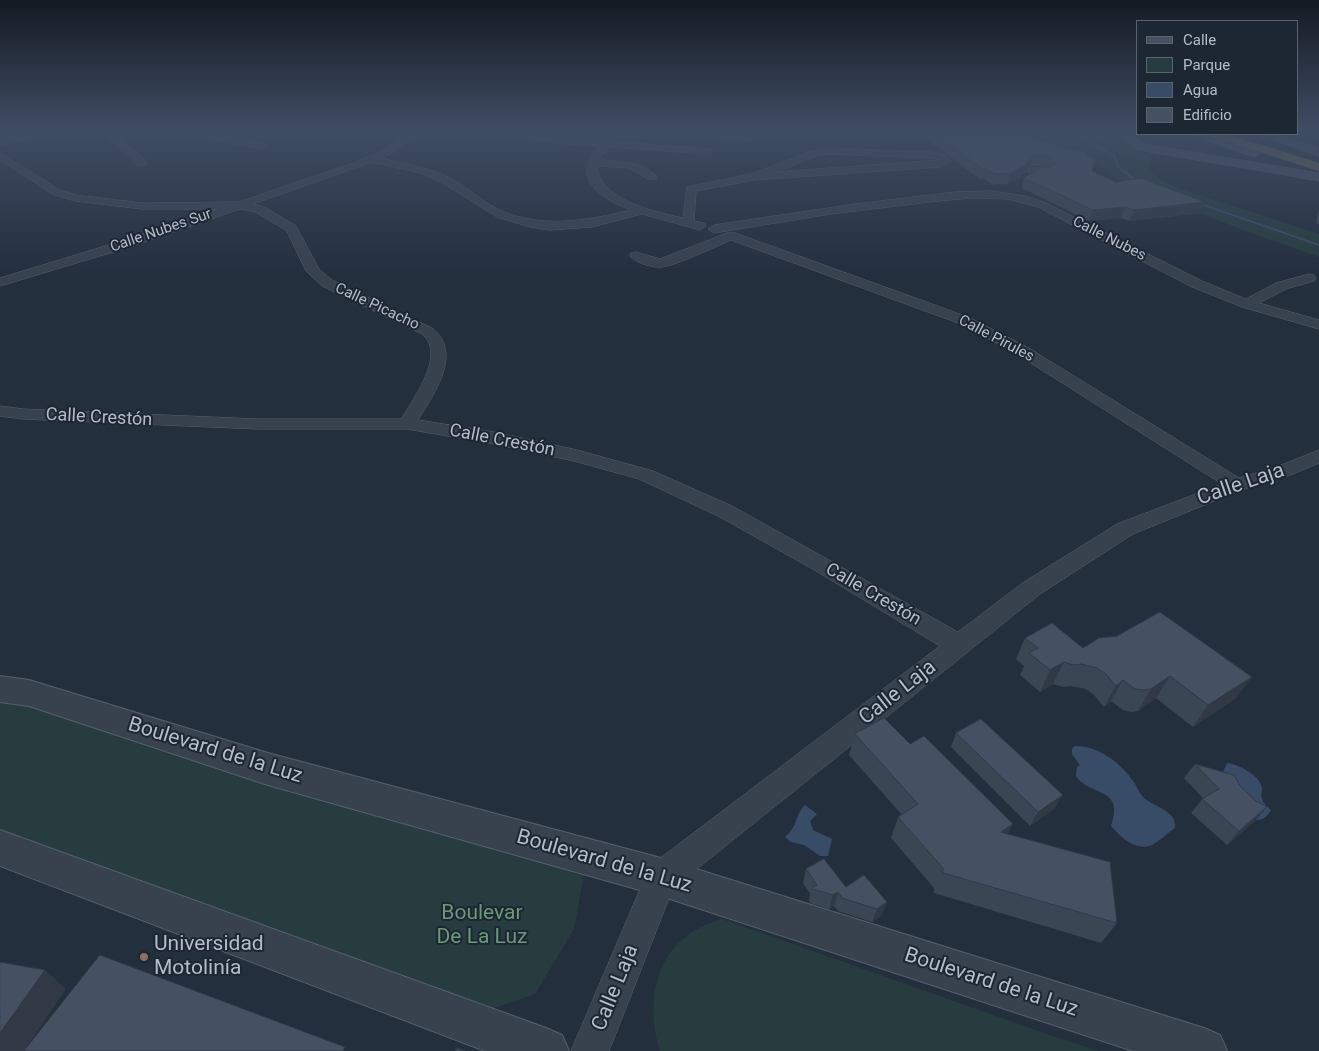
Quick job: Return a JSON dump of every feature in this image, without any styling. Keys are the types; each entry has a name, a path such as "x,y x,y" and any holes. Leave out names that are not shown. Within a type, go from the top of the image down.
{"street":[{"name":"Calle Picacho","path":"34,178 56,192 76,198 142,206 239,205 260,209 292,229 313,271 326,284 427,330 437,341 440,358 434,374 407,424"},
{"name":"Calle Nubes Sur","path":"0,282 129,243 319,178"},
{"path":"440,178 501,215 530,223 550,226 592,223 641,211"},
{"name":"Calle Pirules","path":"593,178 599,187 615,200 641,211 714,229 963,320 1022,350 1236,485"},
{"path":"688,223 690,189 748,178"},
{"path":"1002,194 1026,178"},
{"name":"Calle Nubes","path":"714,229 877,204 979,194 1002,194 1027,198 1197,284 1247,304 1319,325"},
{"path":"636,256 654,263 662,263 732,236"},
{"path":"1247,304 1281,286 1310,278"},
{"name":"Calle Crestón","path":"0,411 122,420 257,424 407,424 494,438 568,454 646,475 725,511 819,563 959,645"},
{"name":"Calle Laja","path":"590,1051 661,877 1032,588 1125,529 1236,485 1286,470 1319,456"},
{"name":"Boulevard de la Luz","path":"0,688 29,693 268,769 661,877 1204,1051"},
{"path":"0,848 546,1051"}],"green space":[{"path":"1115,178 1159,178 1175,187 1319,234 1319,257 1246,231 1122,183"},
{"name":"Boulevar De La Luz","path":"0,697 18,700 278,782 584,875 574,929 535,994 488,1010 0,832"},
{"path":"722,919 1099,1051 660,1051 654,1021 654,1006 655,990 665,962 673,949 684,938 702,927"}],"water":[{"path":"1075,746 1092,749 1108,756 1128,774 1143,797 1164,809 1172,817 1175,822 1175,828 1152,845 1146,847 1134,845 1124,839 1111,826 1114,813 1110,798 1082,783 1076,776 1077,767 1080,765 1072,754 1072,749"},
{"path":"1227,763 1239,766 1252,774 1261,784 1263,802 1271,810 1265,817 1252,820 1217,786"},
{"path":"805,805 817,814 810,821 813,830 832,839 828,856 820,856 804,845 791,842 785,837 792,829 799,812"}],"building":[{"path":"1024,178 1107,178 1116,182 1140,178 1205,202 1134,210 1125,207 1093,210"},
{"path":"1160,612 1252,677 1208,705 1170,676 1151,689 1144,690 1135,689 1123,680 1116,686 1106,674 1097,668 1081,664 1073,665 1064,662 1050,670 1029,653 1038,648 1025,638 1052,623 1083,648 1099,638 1117,636"},
{"path":"884,718 910,744 924,736 1013,824 1001,832 1110,862 1117,923 943,873 943,868 898,817 918,804 855,734"},
{"path":"981,719 1063,795 1038,812 956,733"},
{"path":"1195,764 1234,775 1241,787 1256,801 1267,807 1239,831 1202,799 1219,789"},
{"path":"824,859 846,887 864,875 887,902 877,909 842,898 838,892 833,895 813,889 817,885 806,869"},
{"path":"100,955 345,1047 343,1051 24,1051"},
{"path":"0,962 45,970 0,1033"}],"waterway":[{"path":"1132,178 1141,182"},
{"path":"1196,202 1319,245"}],"place":[{"name":"Universidad Motolinía","path":"144,957"}]}
